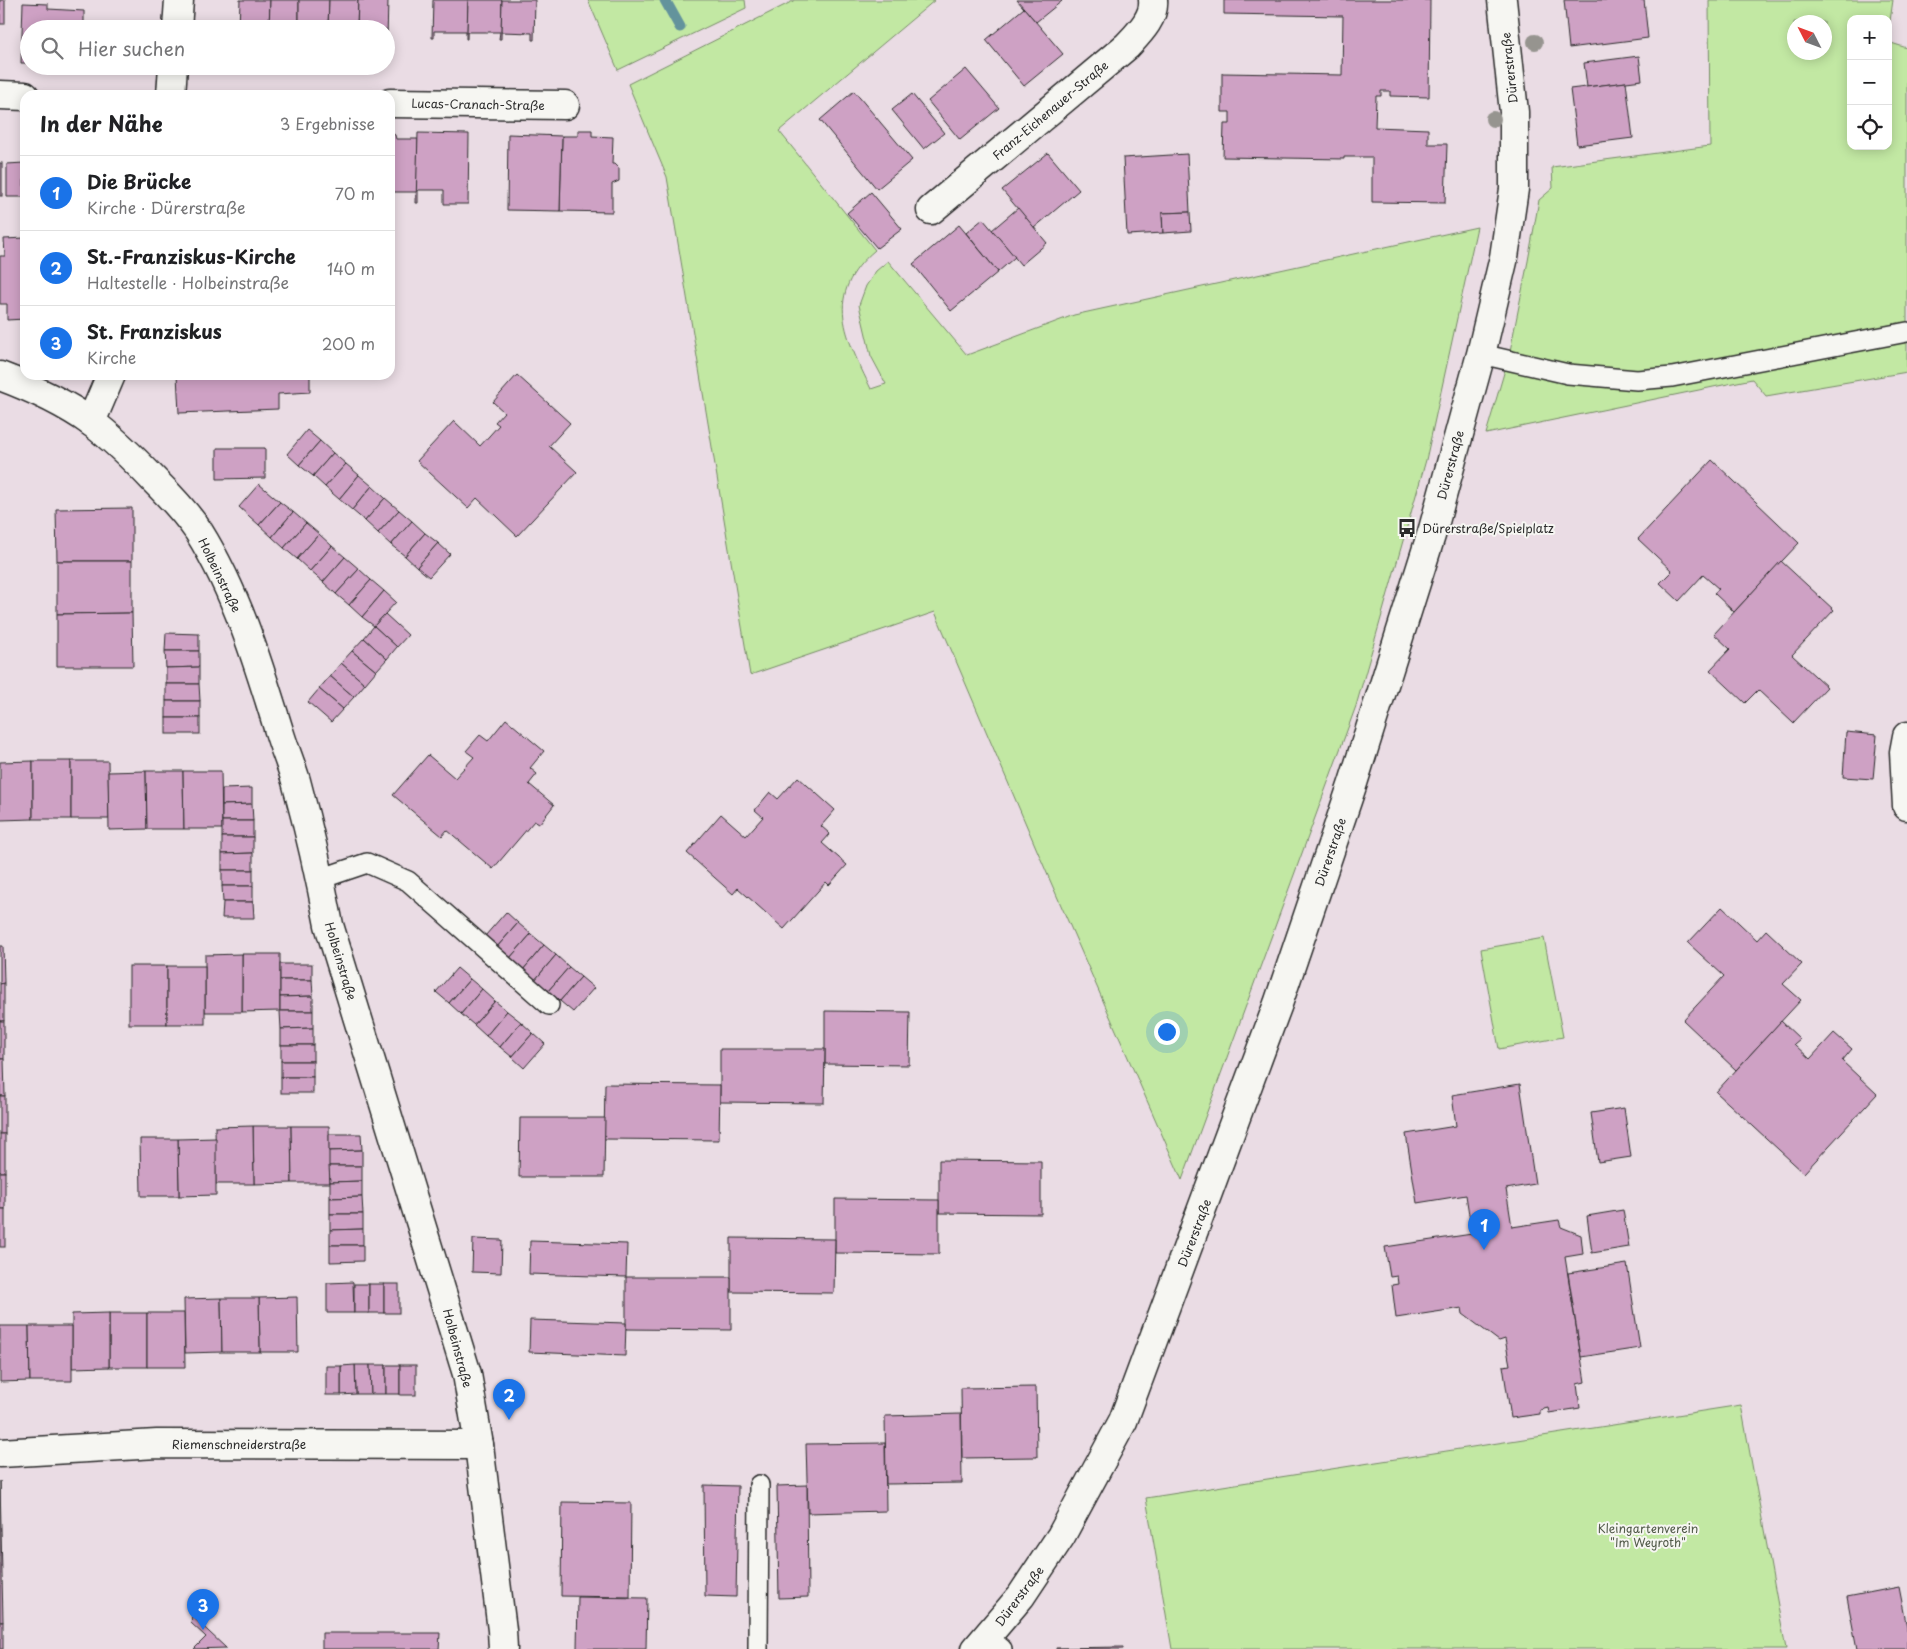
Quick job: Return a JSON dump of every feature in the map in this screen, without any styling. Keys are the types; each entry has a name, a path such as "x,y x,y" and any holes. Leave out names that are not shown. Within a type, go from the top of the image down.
{"street":[{"path":"178,20 179,0"},
{"name":"Franz-Eichenauer-Straße","path":"931,210 1127,46 1144,28 1154,0"},
{"name":"Dürerstraße","path":"988,1645 1061,1536 1123,1421 1278,1004 1354,783 1433,529 1481,354 1504,256 1514,189 1514,112 1502,0"},
{"path":"171,90 172,75"},
{"path":"0,95 20,96"},
{"name":"Lucas-Cranach-Straße","path":"395,103 565,105"},
{"name":"Holbeinstraße","path":"0,376 45,395 91,422 127,452 166,492 198,531 225,581 255,652 283,745 296,780 329,925 467,1374 479,1444 503,1649"},
{"path":"91,422 109,380"},
{"path":"1907,736 1904,752 1907,806"},
{"name":"Riemenschneiderstraße","path":"0,1454 157,1444 479,1444"}],"lane":[{"path":"1481,354 1568,374 1637,380 1672,377 1907,332"},
{"path":"320,879 367,863 408,881 549,1005"},
{"path":"758,1649 759,1485"}],"green space":[{"path":"588,0 745,0 746,8 618,70"},
{"path":"795,0 935,0 779,131 875,250 859,267 848,283 844,300 847,334 871,389 886,384 871,356 859,305 866,286 876,271 888,261 967,355 1074,315 1477,227 1426,460 1356,706 1182,1180 1049,878 935,612 750,675 667,177 628,84"},
{"path":"1709,0 1893,0 1891,15 1847,15 1847,150 1892,150 1892,43 1907,48 1907,372 1766,396 1752,379 1486,434 1509,356 1539,200 1553,188 1552,167 1710,146"},
{"path":"1544,938 1563,1037 1499,1049 1481,949"},
{"name":"Kleingartenverein \"Im Weyroth\"","path":"1741,1405 1786,1649 1172,1649 1146,1498"}],"building":[{"path":"0,0 5,0 5,24 0,24"},
{"path":"240,0 270,0 269,20 239,20"},
{"path":"270,0 299,0 299,20 269,20"},
{"path":"299,0 329,0 328,20 299,20"},
{"path":"329,0 358,0 357,20 328,20"},
{"path":"358,0 388,0 387,20 357,20"},
{"path":"433,0 468,0 467,39 466,31 434,31 434,38 432,38"},
{"path":"468,0 502,0 501,39 499,39 500,32 467,32"},
{"path":"502,0 535,0 534,40 532,40 532,33 501,32"},
{"path":"1017,0 1061,0 1062,1 1036,22"},
{"path":"1224,0 1430,0 1429,97 1390,96 1390,91 1381,91 1381,96 1376,96 1375,127 1428,129 1428,144 1447,144 1445,203 1372,202 1372,157 1344,157 1344,159 1223,157 1224,124 1230,124 1230,112 1222,112 1222,73 1342,75 1343,16 1224,14"},
{"path":"1564,0 1644,0 1648,38 1569,48"},
{"path":"23,3 48,4 48,9 84,11 84,20 22,20"},
{"path":"1024,8 1063,54 1024,86 986,40"},
{"path":"1639,56 1642,80 1587,87 1584,63"},
{"path":"966,69 999,108 960,140 928,101"},
{"path":"1626,82 1633,138 1577,145 1570,89"},
{"path":"854,91 912,160 877,189 820,120"},
{"path":"912,94 944,133 924,149 892,110"},
{"path":"578,130 592,130 592,136 613,137 612,164 619,168 619,181 612,184 612,212 560,211 562,136 578,136"},
{"path":"418,133 469,134 468,204 444,204 444,190 418,190 418,203 416,203"},
{"path":"508,134 562,136 560,211 507,210"},
{"path":"395,135 396,139 418,139 417,192 395,192"},
{"path":"1048,153 1079,190 1034,228 1002,190"},
{"path":"1187,154 1190,212 1162,213 1163,233 1127,235 1123,158"},
{"path":"0,163 2,163 2,196 0,196"},
{"path":"20,163 20,197 7,197 7,164"},
{"path":"871,192 902,229 877,248 847,213"},
{"path":"1018,208 1047,243 1021,265 992,230"},
{"path":"1190,212 1191,231 1163,233 1162,213"},
{"path":"983,219 1015,257 998,272 966,233"},
{"path":"959,225 998,272 951,311 913,264"},
{"path":"20,238 20,319 7,320 7,304 0,304 0,256 5,256 4,239"},
{"path":"517,375 570,423 549,446 577,472 517,536 477,498 468,508 417,461 454,421 480,446 499,425 495,422 504,412 493,402"},
{"path":"177,380 310,380 310,392 278,394 278,409 179,413"},
{"path":"307,430 320,441 299,465 287,454"},
{"path":"320,441 333,453 313,476 299,465"},
{"path":"217,448 265,448 265,478 217,479"},
{"path":"333,453 346,464 325,487 313,476"},
{"path":"1712,460 1799,543 1734,612 1714,593 1719,589 1703,575 1679,601 1660,583 1672,571 1638,539"},
{"path":"346,464 359,475 339,499 325,487"},
{"path":"359,475 372,486 352,510 339,499"},
{"path":"259,484 280,502 259,525 239,507"},
{"path":"372,486 385,498 365,521 352,510"},
{"path":"385,498 399,510 378,533 365,521"},
{"path":"280,502 293,512 272,537 259,525"},
{"path":"132,508 132,561 57,561 56,509"},
{"path":"399,510 412,521 391,545 378,533"},
{"path":"293,512 306,523 284,548 272,537"},
{"path":"412,521 425,533 405,556 391,545"},
{"path":"306,523 319,534 297,559 284,548"},
{"path":"425,533 438,543 417,567 405,556"},
{"path":"319,534 332,546 310,571 297,559"},
{"path":"438,543 450,554 429,577 417,567"},
{"path":"332,546 345,557 323,582 310,571"},
{"path":"345,557 359,569 336,594 323,582"},
{"path":"57,561 132,561 132,613 57,614"},
{"path":"1781,561 1834,610 1792,655 1827,687 1793,723 1758,690 1745,703 1710,670 1730,649 1714,634"},
{"path":"359,569 371,580 349,605 336,594"},
{"path":"371,580 384,591 362,617 349,605"},
{"path":"384,591 396,602 374,626 362,617"},
{"path":"132,613 133,666 57,666 57,614"},
{"path":"385,614 408,635 397,647 374,626"},
{"path":"374,626 397,647 387,659 364,638"},
{"path":"166,633 199,634 199,651 165,651"},
{"path":"364,638 387,659 376,671 352,651"},
{"path":"165,651 199,651 199,667 166,668"},
{"path":"352,651 376,671 365,684 341,663"},
{"path":"341,663 365,684 354,697 330,676"},
{"path":"199,667 199,684 166,684 166,668"},
{"path":"330,676 354,697 343,709 319,689"},
{"path":"166,684 199,684 200,701 166,701"},
{"path":"319,689 343,709 331,722 308,702"},
{"path":"166,701 200,701 200,718 166,718"},
{"path":"166,718 200,718 200,734 166,734"},
{"path":"506,719 544,751 530,768 537,774 529,784 554,805 539,824 534,821 493,869 447,830 442,836 393,795 428,755 455,778 474,757 466,751 480,735 488,741"},
{"path":"1846,732 1877,735 1873,779 1843,777"},
{"path":"33,761 33,819 0,820 0,762"},
{"path":"33,761 71,761 71,819 33,819"},
{"path":"71,761 108,761 109,819 71,819"},
{"path":"146,771 147,829 109,830 108,772"},
{"path":"146,771 183,771 184,829 147,829"},
{"path":"183,771 221,771 222,829 184,829"},
{"path":"798,777 835,810 821,826 830,834 822,843 847,865 829,885 826,882 784,929 738,888 733,894 687,853 721,814 746,836 763,817 755,810 770,792 778,799"},
{"path":"252,788 252,804 222,805 222,789"},
{"path":"252,804 253,821 222,821 222,805"},
{"path":"222,821 253,821 253,837 222,837"},
{"path":"222,837 253,837 253,853 222,854"},
{"path":"253,853 253,870 222,870 222,854"},
{"path":"222,870 253,870 253,886 222,886"},
{"path":"222,886 253,886 253,902 223,902"},
{"path":"223,902 253,902 254,918 222,918"},
{"path":"1722,907 1757,940 1766,930 1802,964 1783,984 1801,1000 1736,1070 1683,1020 1724,976 1688,943"},
{"path":"506,912 518,923 497,947 485,936"},
{"path":"518,923 531,934 510,958 497,947"},
{"path":"531,934 544,945 523,970 510,958"},
{"path":"544,945 556,955 535,980 523,970"},
{"path":"0,946 3,946 4,983 0,984"},
{"path":"242,954 280,954 280,1011 242,1012"},
{"path":"242,954 242,1012 205,1012 205,955"},
{"path":"556,955 569,967 548,991 535,980"},
{"path":"280,964 312,964 312,980 280,980"},
{"path":"129,966 167,966 167,1024 129,1024"},
{"path":"167,966 205,966 205,1024 167,1024"},
{"path":"569,967 581,977 560,1001 548,991"},
{"path":"457,968 470,979 449,1003 436,992"},
{"path":"581,977 594,988 573,1012 560,1001"},
{"path":"470,979 482,989 461,1014 449,1003"},
{"path":"280,980 312,980 313,996 280,997"},
{"path":"4,983 4,1021 0,1021 0,984"},
{"path":"482,989 495,1001 474,1025 461,1014"},
{"path":"313,996 313,1011 280,1011 280,997"},
{"path":"495,1001 507,1011 486,1036 474,1025"},
{"path":"280,1011 313,1011 313,1028 281,1029"},
{"path":"507,1011 521,1022 500,1047 486,1036"},
{"path":"825,1011 910,1012 909,1065 825,1064"},
{"path":"0,1021 4,1021 4,1059 0,1059"},
{"path":"1781,1021 1800,1039 1794,1044 1810,1059 1834,1033 1852,1049 1842,1061 1877,1094 1804,1173 1716,1092"},
{"path":"521,1022 533,1033 512,1057 500,1047"},
{"path":"313,1028 313,1045 281,1045 281,1029"},
{"path":"533,1033 545,1044 524,1068 512,1057"},
{"path":"281,1045 313,1045 313,1061 281,1061"},
{"path":"720,1049 825,1049 824,1103 720,1102"},
{"path":"0,1059 4,1059 5,1096 0,1096"},
{"path":"281,1061 313,1061 313,1077 281,1077"},
{"path":"281,1077 313,1077 313,1093 281,1093"},
{"path":"605,1084 720,1085 719,1140 604,1139"},
{"path":"1520,1084 1535,1184 1506,1189 1512,1227 1559,1220 1561,1227 1581,1235 1583,1254 1565,1257 1585,1382 1577,1384 1580,1408 1549,1413 1548,1408 1540,1410 1540,1414 1511,1418 1503,1366 1510,1365 1505,1339 1499,1341 1463,1314 1462,1308 1396,1318 1392,1285 1398,1284 1397,1276 1390,1277 1385,1247 1472,1234 1466,1195 1417,1203 1406,1134 1456,1126 1452,1095"},
{"path":"0,1096 5,1096 5,1134 0,1134"},
{"path":"1624,1108 1631,1157 1598,1162 1591,1113"},
{"path":"520,1118 605,1118 604,1177 519,1177"},
{"path":"253,1126 291,1126 292,1183 254,1184"},
{"path":"253,1126 254,1184 216,1184 215,1127"},
{"path":"291,1126 329,1126 330,1183 292,1183"},
{"path":"0,1134 5,1134 5,1172 0,1172"},
{"path":"329,1134 361,1134 362,1150 329,1151"},
{"path":"216,1138 216,1195 179,1196 178,1139"},
{"path":"140,1139 178,1139 179,1196 141,1196"},
{"path":"362,1150 362,1166 329,1166 329,1151"},
{"path":"939,1160 1041,1161 1041,1214 939,1213"},
{"path":"329,1166 362,1166 362,1181 330,1182"},
{"path":"0,1172 5,1172 5,1209 0,1209"},
{"path":"362,1181 362,1197 330,1198 330,1182"},
{"path":"362,1197 363,1214 330,1214 330,1198"},
{"path":"835,1199 939,1200 939,1254 835,1253"},
{"path":"0,1209 5,1209 5,1247 0,1247"},
{"path":"1623,1210 1629,1247 1592,1253 1587,1216"},
{"path":"330,1214 363,1214 363,1229 330,1230"},
{"path":"363,1229 363,1245 330,1245 330,1230"},
{"path":"731,1238 835,1239 834,1293 731,1292"},
{"path":"473,1239 502,1240 501,1273 472,1272"},
{"path":"530,1241 627,1244 626,1277 529,1274"},
{"path":"330,1245 363,1245 363,1261 330,1262"},
{"path":"1627,1264 1640,1348 1581,1357 1568,1273"},
{"path":"626,1277 731,1277 731,1330 626,1329"},
{"path":"353,1282 354,1313 327,1313 327,1283"},
{"path":"354,1284 369,1284 369,1313 354,1313"},
{"path":"369,1284 384,1284 384,1313 369,1313"},
{"path":"384,1284 399,1284 399,1313 384,1313"},
{"path":"297,1297 298,1352 260,1352 259,1298"},
{"path":"221,1298 222,1352 185,1353 184,1299"},
{"path":"221,1298 259,1298 260,1352 222,1352"},
{"path":"109,1313 147,1313 147,1367 109,1367"},
{"path":"109,1313 109,1367 72,1368 72,1314"},
{"path":"147,1313 184,1313 185,1367 147,1367"},
{"path":"530,1320 626,1323 625,1356 529,1352"},
{"path":"0,1326 29,1326 30,1381 0,1382"},
{"path":"29,1326 72,1326 72,1381 30,1381"},
{"path":"355,1365 370,1365 371,1394 356,1394"},
{"path":"355,1365 356,1394 341,1395 341,1366"},
{"path":"370,1365 386,1365 386,1394 371,1394"},
{"path":"386,1365 400,1365 400,1394 386,1394"},
{"path":"400,1365 416,1365 416,1395 400,1395"},
{"path":"326,1366 341,1366 341,1395 326,1395"},
{"path":"1036,1387 1037,1457 962,1458 961,1388"},
{"path":"961,1414 962,1483 886,1484 885,1416"},
{"path":"885,1443 886,1511 808,1513 806,1444"},
{"path":"0,1481 3,1622 0,1622"},
{"path":"704,1485 738,1486 736,1597 705,1596"},
{"path":"807,1485 808,1597 779,1598 777,1486"},
{"path":"562,1502 631,1503 630,1597 561,1596"},
{"path":"1899,1587 1907,1628 1907,1649 1857,1649 1847,1597"},
{"path":"578,1597 647,1598 646,1649 577,1649"},
{"path":"192,1616 226,1648 194,1649 206,1637 191,1623"},
{"path":"0,1622 3,1622 3,1649 0,1649"},
{"path":"322,1633 440,1633 439,1649 322,1649"},
{"path":"1123,1647 1123,1649 1056,1649 1056,1648"}],"waterway":[{"path":"665,0 680,27"}],"place":[{"name":"Dürerstraße/Spielplatz","path":"1407,528"},
{"name":"Die Brücke","path":"1484,1250"},
{"name":"St.-Franziskus-Kirche","path":"509,1420"},
{"name":"St. Franziskus","path":"203,1630"}]}
